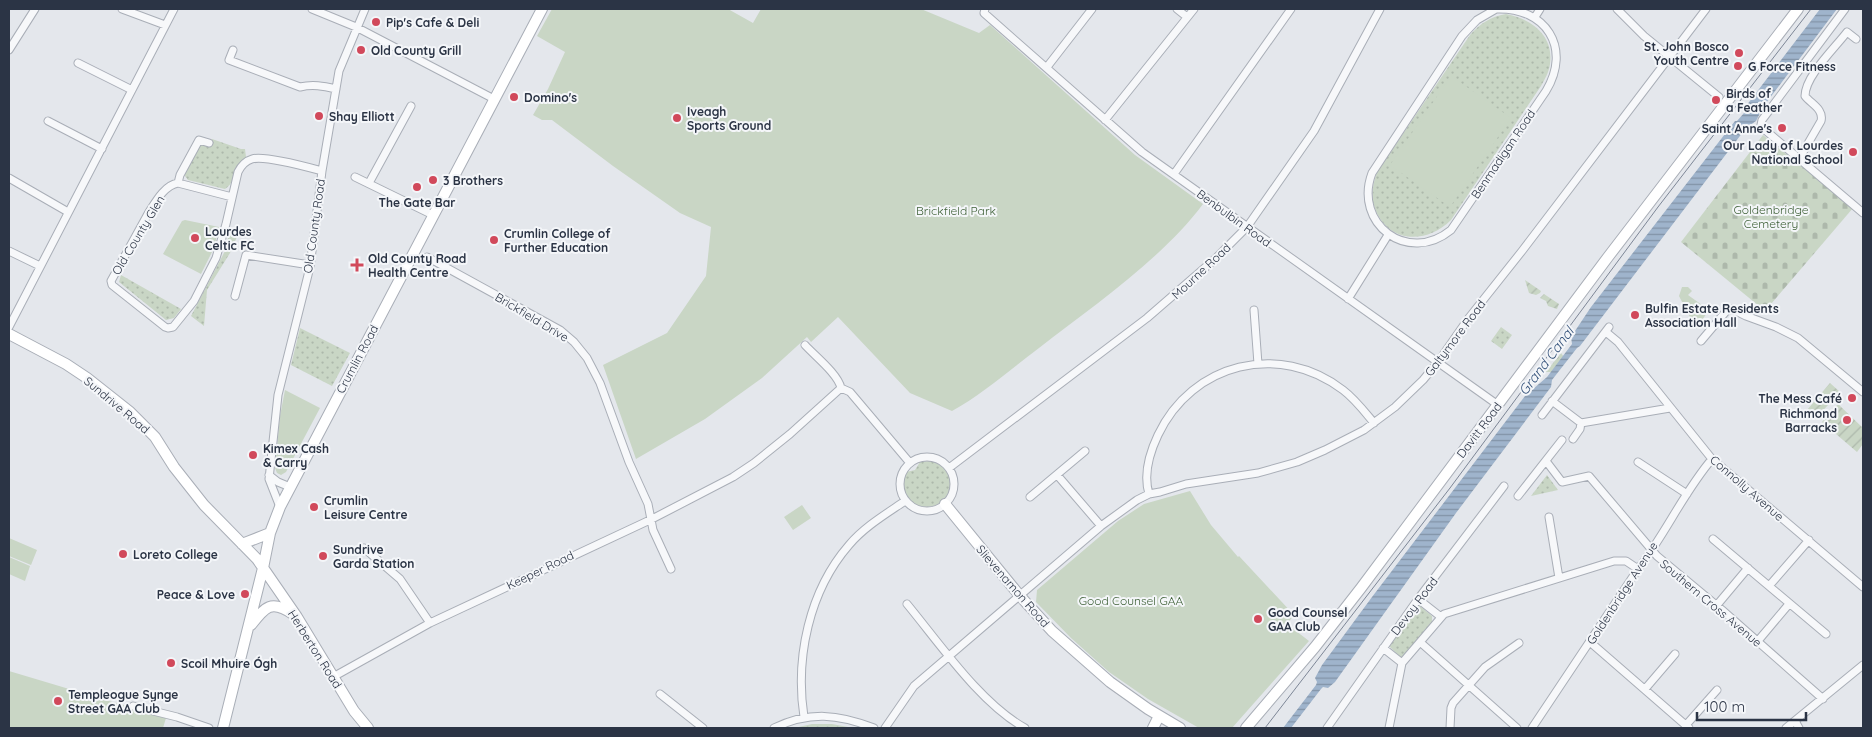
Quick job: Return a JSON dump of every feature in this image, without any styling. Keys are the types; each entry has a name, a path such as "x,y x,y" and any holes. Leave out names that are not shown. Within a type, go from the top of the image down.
{"main road":[{"name":"Crumlin Road","path":"223,728 270,533 280,507 542,9"},
{"name":"Davitt Road","path":"1246,728 1315,647 1680,162 1798,9"},
{"name":"Sundrive Road","path":"9,334 66,364 130,412 155,438 174,467 204,505 254,556 263,568"},
{"name":"Slievenamon Road","path":"945,504 1020,596 1052,631 1118,687 1158,716 1180,728"},
{"path":"242,544 270,533"},
{"name":"Herberton Road","path":"263,568 297,617 354,711 368,728"},
{"path":"248,628 263,609 267,607 277,606 283,608 297,617"},
{"path":"1153,728 1158,716"}],"street":[{"path":"9,50 34,9"},
{"path":"122,9 165,25"},
{"path":"9,327 174,9"},
{"path":"312,9 356,27 494,99"},
{"name":"Old County Road","path":"280,507 270,485 269,475 278,395 310,265 322,171 339,71 356,27 366,9"},
{"path":"1047,66 1092,9"},
{"path":"1177,9 1186,17"},
{"path":"1104,120 1194,9"},
{"path":"1174,174 1292,9"},
{"name":"Mourne Road","path":"949,468 1147,318 1208,265 1247,226 1314,131 1380,9"},
{"path":"1348,299 1388,235 1379,226 1370,206 1368,184 1372,173 1462,36 1477,20 1496,9 1516,11 1535,18 1540,9"},
{"path":"1617,9 1626,20 1719,97"},
{"name":"Galtymore Road","path":"885,728 914,686 1101,526 1127,506 1149,494 1192,483 1271,470 1297,462 1325,450 1374,423 1410,394 1438,362 1468,319 1527,245 1706,9"},
{"path":"1845,9 1762,120 1761,125 1863,213"},
{"name":"Benbulbin Road","path":"985,11 1104,120 1142,152 1498,405"},
{"name":"Benmadigan Road","path":"1388,235 1406,242 1421,244 1436,239 1451,230 1478,192 1546,91 1555,73 1556,52 1552,38 1535,18"},
{"path":"1799,159 1822,116 1819,110 1805,96 1805,89 1810,78 1847,32 1856,39"},
{"path":"232,50 229,60 300,87 319,85 336,89"},
{"path":"78,63 132,90"},
{"path":"369,184 411,106"},
{"path":"48,121 102,149"},
{"name":"Old County Glen","path":"209,143 199,140 180,174 178,183 172,184 156,201 111,281 112,285 168,328 175,326 194,301 216,258 241,166 252,159 274,160 322,171"},
{"path":"355,177 432,215"},
{"path":"9,178 68,212"},
{"path":"178,183 232,197"},
{"path":"9,251 40,266"},
{"path":"235,296 246,255 310,265"},
{"name":"Brickfield Drive","path":"427,257 560,330 574,342 590,362 600,383 629,462 648,504 652,519"},
{"path":"1254,310 1258,364"},
{"path":"1701,341 1728,310 1732,310 1790,333 1863,392"},
{"name":"Connolly Avenue","path":"1552,401 1608,330 1712,459 1863,586"},
{"path":"805,345 835,376 841,388 850,392 910,463"},
{"path":"1149,494 1146,481 1148,462 1160,431 1173,409 1199,384 1215,375 1244,366 1258,364 1285,364 1302,368 1338,386 1352,398 1374,423"},
{"name":"Keeper Road","path":"332,677 430,623 712,489 754,463 790,434 841,388"},
{"path":"1542,415 1552,401 1581,423 1670,408"},
{"path":"1573,439 1580,429 1581,423"},
{"path":"1518,496 1562,440"},
{"path":"1030,498 1085,451"},
{"path":"927,457 940,460 949,468 954,484 952,495 940,508 927,511 915,508 905,501 900,484 902,472 910,463 915,459 927,457"},
{"name":"Goldenbridge Avenue","path":"1532,728 1712,459"},
{"name":"Southern Cross Avenue","path":"1546,461 1562,482 1589,476 1657,556 1823,699"},
{"path":"1638,462 1687,494"},
{"path":"269,475 278,482 290,487"},
{"path":"1058,476 1101,526"},
{"name":"Devoy Road","path":"1327,728 1418,599 1504,486"},
{"path":"804,717 801,684 804,645 813,609 828,576 849,545 865,530 905,501"},
{"path":"1549,517 1559,578"},
{"path":"652,519 653,530 671,569"},
{"path":"1713,539 1826,634"},
{"path":"1769,586 1809,540"},
{"path":"364,548 400,579 430,623"},
{"path":"1388,728 1402,663 1444,614 1620,560 1630,563 1638,569"},
{"path":"1716,605 1748,568"},
{"path":"1418,599 1440,617"},
{"path":"907,604 980,691 1002,714 1025,728"},
{"path":"1757,642 1789,604"},
{"path":"1420,642 1518,728"},
{"path":"1590,642 1687,727 1718,690"},
{"path":"1450,728 1451,706 1490,663 1519,643"},
{"path":"1383,648 1402,663"},
{"path":"1645,689 1675,654"},
{"path":"1786,728 1863,665"},
{"path":"660,694 703,728"},
{"path":"134,706 177,717 209,728"},
{"path":"774,728 804,717 828,716 858,722 874,728"},
{"path":"1795,721 1799,728"}],"green space":[{"name":"Brickfield Park","path":"552,9 728,9 753,23 761,9 921,9 979,33 990,25 1135,155 1203,204 1168,244 1126,281 986,389 952,411 910,393 838,317 811,342 807,337 762,378 705,419 636,459 603,365 667,333 706,276 711,227 680,213 552,120 542,120 533,115 548,89 565,52 537,36"},
{"path":"1506,14 1524,20 1539,30 1545,37 1550,54 1549,67 1541,86 1451,220 1440,229 1417,237 1395,232 1378,215 1373,202 1373,190 1377,172 1470,35 1486,21"},
{"path":"1451,76 1511,118 1450,207 1390,165"},
{"name":"Goldenbridge Cemetery","path":"1763,135 1853,208 1765,311 1681,242"},
{"path":"212,139 245,149 246,157 238,165 231,183 225,189 188,180 185,176 185,172 199,146 202,144 208,146"},
{"name":"Lourdes Celtic FC","path":"182,221 219,227 214,248 201,274 163,254"},
{"path":"230,230 239,232 230,253 207,290 204,326 191,316 225,251"},
{"path":"121,275 181,309 174,318 166,320 119,282"},
{"path":"1525,280 1541,291 1540,293 1536,295 1529,293"},
{"path":"1682,287 1688,287 1692,291 1688,295 1709,310 1696,329 1679,296"},
{"path":"1544,294 1559,304 1557,309 1548,306 1546,301 1540,298"},
{"path":"1501,327 1512,335 1502,349 1491,341"},
{"path":"300,328 350,353 332,386 291,365"},
{"path":"1561,353 1564,357 1553,372 1546,372"},
{"path":"1830,383 1840,392 1816,418 1807,410"},
{"path":"285,390 320,408 286,472 281,475 277,473 275,468 280,416"},
{"path":"1838,404 1863,428 1863,444 1857,452 1822,422"},
{"path":"929,461 944,468 949,477 950,490 945,500 935,505 924,507 914,504 906,498 903,487 906,472 915,470 920,462"},
{"path":"1547,475 1558,490 1531,496"},
{"name":"Good Counsel GAA","path":"1190,491 1211,525 1238,557 1294,615 1287,624 1309,641 1232,728 1199,728 1148,699 1109,672 1071,638 1036,602 1037,590 1118,521 1144,504"},
{"path":"802,505 811,518 793,530 784,517"},
{"path":"9,538 37,550 31,565 9,556"},
{"path":"9,557 30,566 25,581 9,574"},
{"path":"1418,606 1432,616 1432,622 1404,657 1400,657 1388,645"},
{"name":"Templeogue Synge Street GAA Club","path":"9,671 166,718 163,728 9,728"},
{"path":"812,724 832,724 853,728 794,728"}],"water":[{"path":"1820,9 1837,9 1763,107 1756,121 1746,128 1552,380 1551,387 1456,513 1335,682 1328,688 1323,687 1321,689 1291,728 1283,728 1316,685 1315,678 1322,665 1372,597 1525,396 1547,377 1572,344 1571,337 1591,307 1735,121 1744,113 1743,110"}],"tram line":[{"path":"1265,728 1450,488 1658,207 1811,9"}],"place":[{"name":"Pip's Cafe & Deli","path":"376,22"},
{"name":"Old County Grill","path":"361,50"},
{"name":"St. John Bosco Youth Centre","path":"1739,53"},
{"name":"G Force Fitness","path":"1738,66"},
{"name":"Domino's","path":"514,97"},
{"name":"Birds of a Feather","path":"1716,100"},
{"name":"Shay Elliott","path":"319,116"},
{"name":"Iveagh Sports Ground","path":"677,118"},
{"name":"Saint Anne's","path":"1782,128"},
{"name":"Our Lady of Lourdes National School","path":"1853,152"},
{"name":"3 Brothers","path":"433,180"},
{"name":"The Gate Bar","path":"417,187"},
{"name":"Lourdes Celtic FC","path":"195,238"},
{"name":"Crumlin College of Further Education","path":"494,240"},
{"name":"Old County Road Health Centre","path":"357,265"},
{"name":"Bulfin Estate Residents Association Hall","path":"1635,315"},
{"name":"The Mess Café","path":"1852,398"},
{"name":"Richmond Barracks","path":"1847,420"},
{"name":"Kimex Cash & Carry","path":"253,455"},
{"name":"Crumlin Leisure Centre","path":"314,507"},
{"name":"Loreto College","path":"123,554"},
{"name":"Sundrive Garda Station","path":"323,556"},
{"name":"Peace & Love","path":"245,594"},
{"name":"Good Counsel GAA Club","path":"1258,619"},
{"name":"Scoil Mhuire Ógh","path":"171,663"},
{"name":"Templeogue Synge Street GAA Club","path":"58,701"}],"water label":[{"name":"Grand Canal","path":"1546,361"}]}
